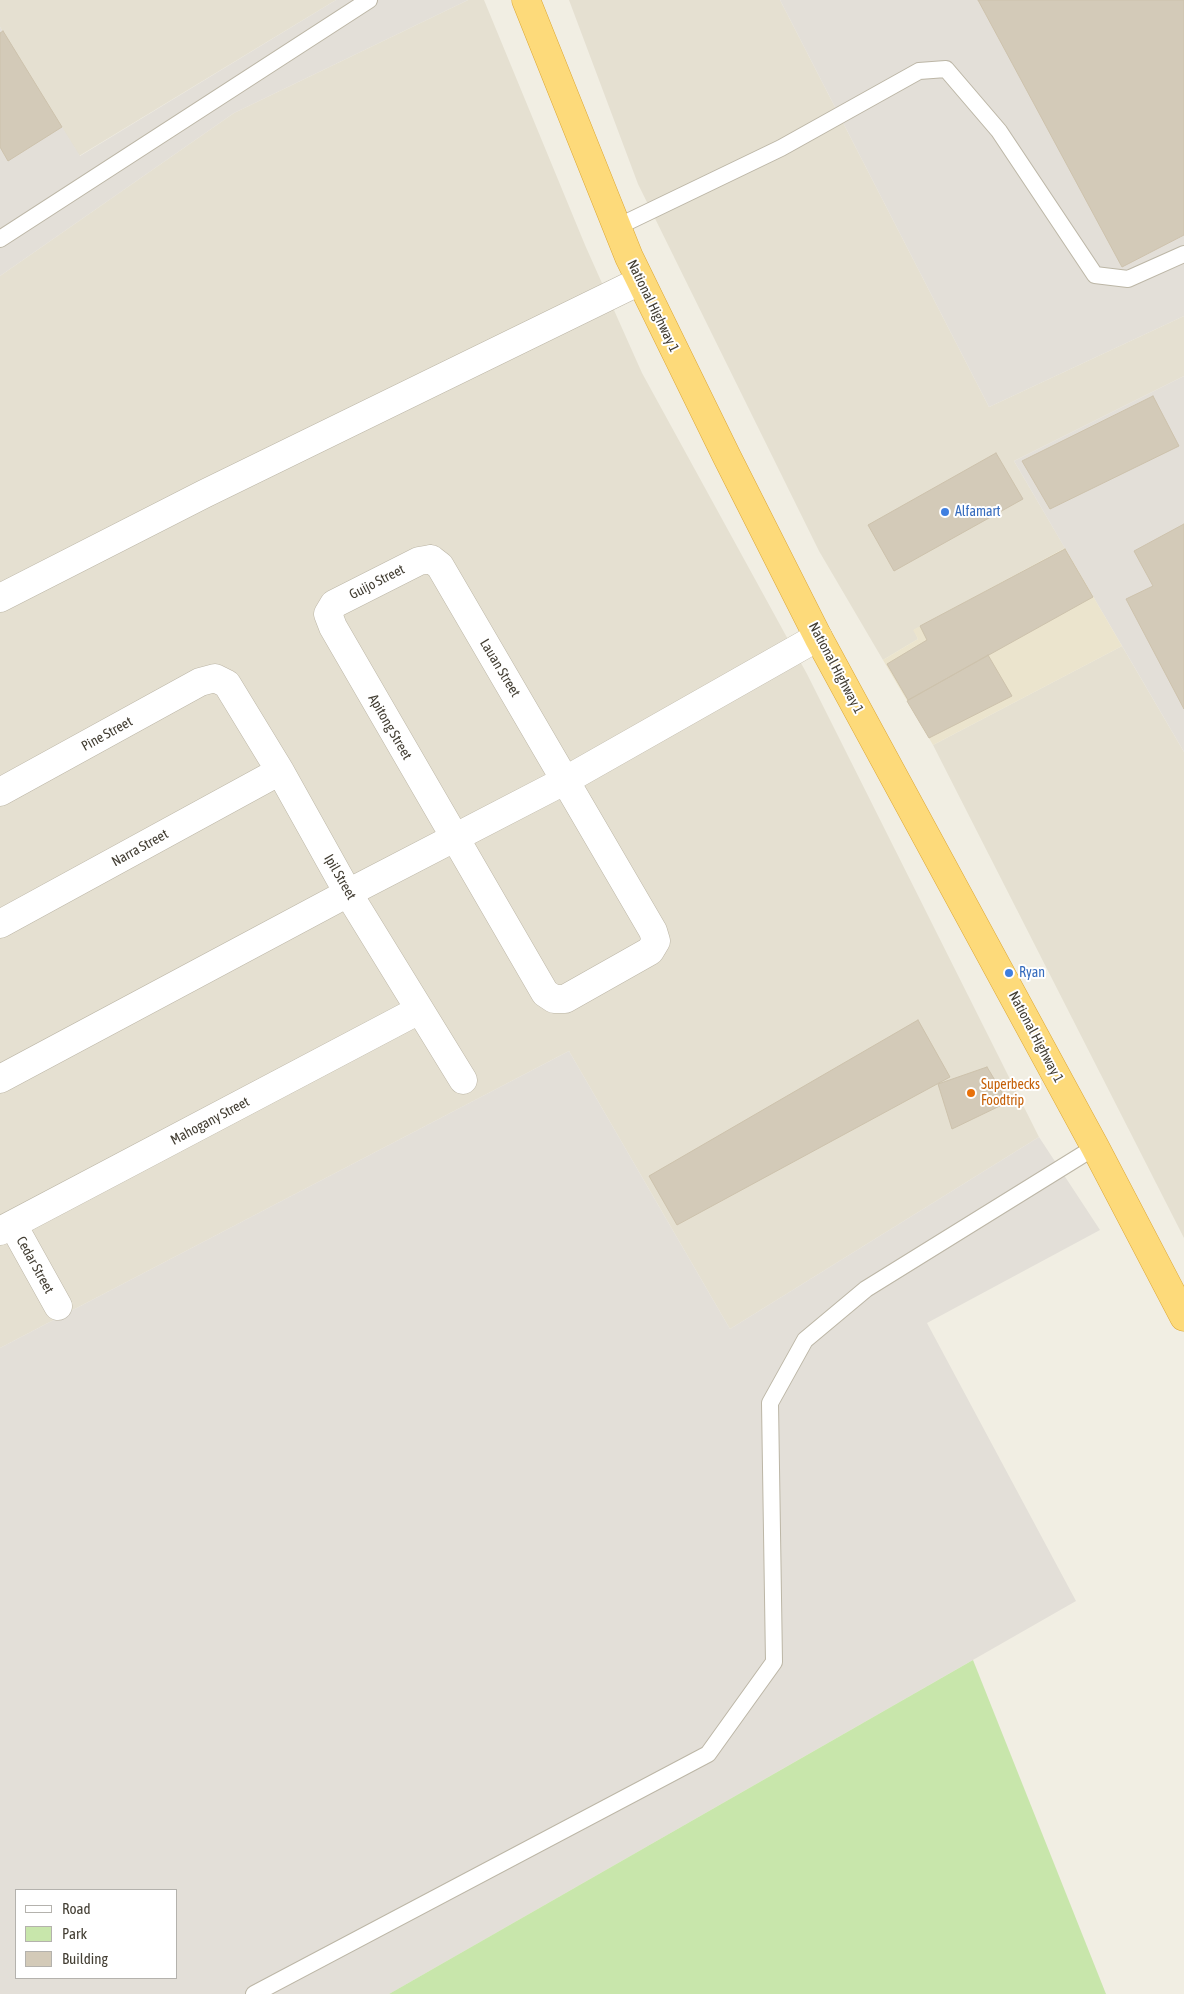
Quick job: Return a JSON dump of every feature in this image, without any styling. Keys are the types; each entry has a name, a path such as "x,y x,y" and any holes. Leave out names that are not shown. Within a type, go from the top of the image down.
{"highway":[{"name":"National Highway 1","path":"526,0 640,281 818,637 1095,1147 1184,1317"}],"street":[{"path":"0,598 204,494 640,281"},
{"name":"Guijo Street","path":"328,614 334,604 420,561 431,559"},
{"name":"Lauan Street","path":"431,559 440,566 653,931 656,941 650,950 565,999 554,999 545,993 455,838"},
{"name":"Apitong Street","path":"328,614 333,627 455,838"},
{"path":"0,1079 348,893 566,780 818,637"},
{"name":"Ipil Street","path":"215,678 227,684 280,771 348,893 463,1080"},
{"name":"Pine Street","path":"0,792 200,682 215,678"},
{"name":"Narra Street","path":"0,924 280,771"},
{"name":"Mahogany Street","path":"6,1228 419,1010"},
{"name":"Cedar Street","path":"6,1228 58,1306"}],"lane":[{"path":"0,239 369,0"},
{"path":"617,227 781,148 919,71 946,69 999,131 1095,275 1128,279 1184,254"},
{"path":"254,1994 708,1754 774,1662 770,1403 805,1340 866,1289 1095,1147"}],"shaded area":[{"path":"0,0 336,0 79,156 0,27"},
{"path":"336,0 468,0 234,113 0,276 0,27 80,156"},
{"path":"468,0 484,0 585,245 642,373 807,674 1039,1137 730,1329 569,1051 0,1348 0,276 234,113"},
{"path":"569,0 780,0 989,407 1184,316 1184,376 1014,461 1065,548 914,630 918,639 883,660 819,551 638,184"},
{"path":"780,0 1184,0 1184,316 989,407"},
{"path":"1184,376 1184,752 1014,461"},
{"path":"1065,548 1122,646 933,745 883,660 918,639 913,630"},
{"path":"1122,646 1184,752 1184,1238 933,745"},
{"path":"569,1051 730,1329 1039,1137 1100,1230 927,1323 1076,1601 389,1994 0,1994 0,1348"}],"green space":[{"path":"973,1660 1106,1994 389,1994"}],"building":[{"path":"978,0 1184,0 1184,235 1122,267"},
{"path":"3,31 62,127 8,161 0,147 0,33"},
{"path":"1153,396 1179,446 1050,509 1022,461"},
{"name":"Alfamart","path":"996,453 1023,499 894,571 868,525"},
{"path":"1184,524 1184,709 1126,599 1153,586 1134,551"},
{"path":"1065,549 1093,597 908,700 887,664 927,640 920,626"},
{"path":"988,655 1012,696 929,738 907,701"},
{"path":"918,1020 950,1077 677,1225 649,1176"},
{"name":"Superbecks Foodtrip","path":"987,1067 1008,1102 952,1129 938,1084"}],"place":[{"name":"Alfamart","path":"945,512"},
{"name":"Ryan","path":"1009,973"},
{"name":"Superbecks Foodtrip","path":"971,1093"}]}
